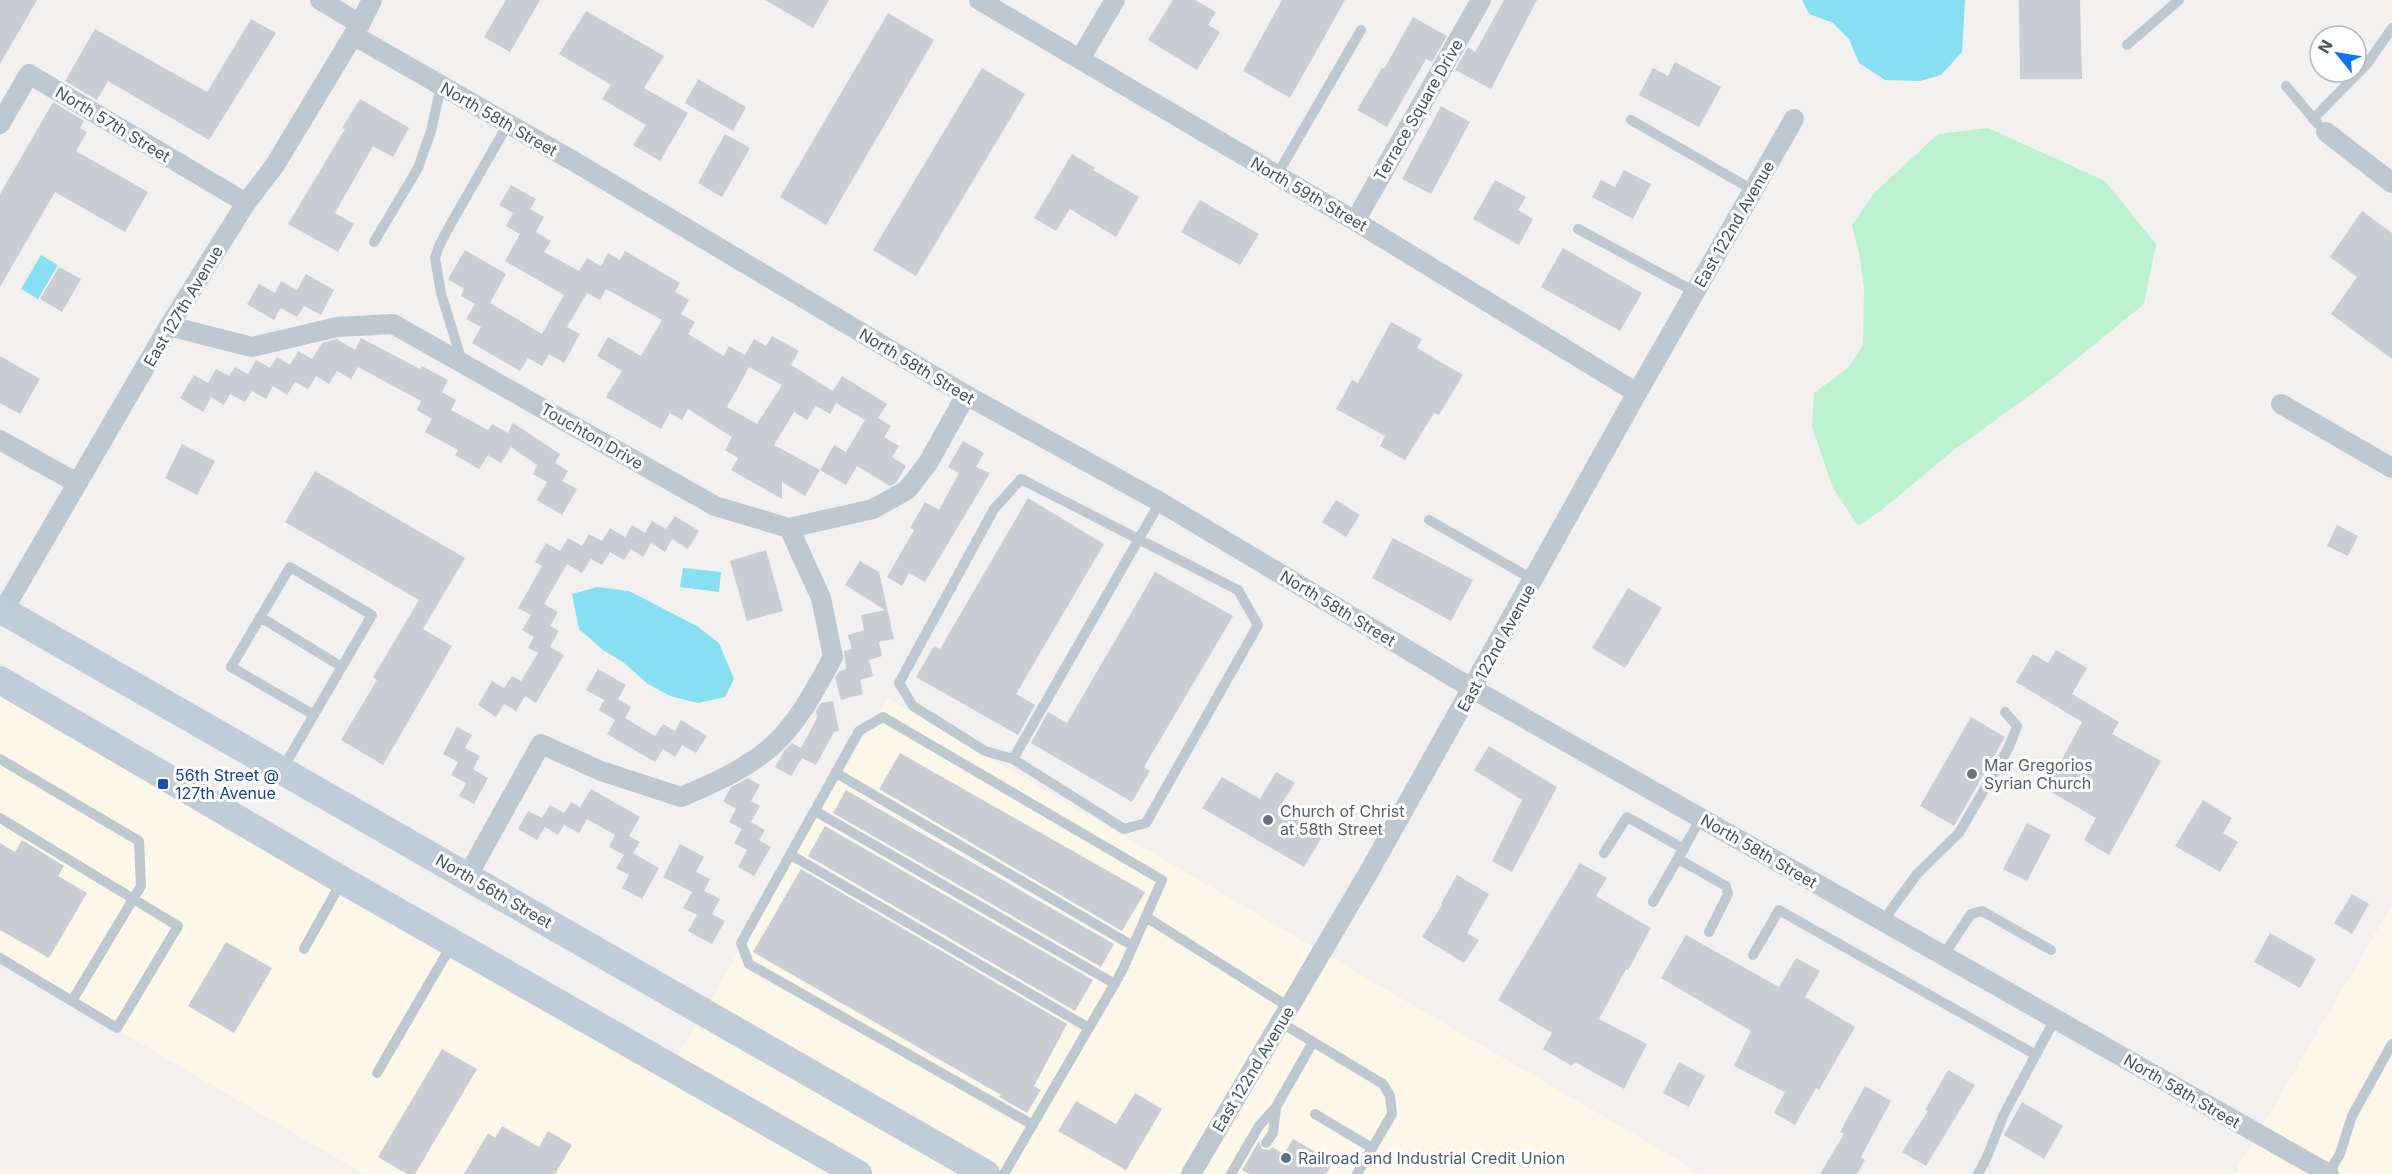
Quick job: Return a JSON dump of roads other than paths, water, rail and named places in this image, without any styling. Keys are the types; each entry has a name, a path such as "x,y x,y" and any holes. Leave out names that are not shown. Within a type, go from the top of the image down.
{"main road":[{"name":"North 56th Street","path":"1,612 468,875 986,1174"},
{"path":"0,680 342,880 858,1174"}],"street":[{"name":"North 58th Street","path":"320,0 356,29 441,86 966,395 1160,502 1473,689 2328,1174"},
{"name":"East 127th Avenue","path":"1,612 169,326 246,202 275,165 372,0"},
{"name":"North 59th Street","path":"979,0 1355,220 1637,393"},
{"path":"1080,58 1115,0"},
{"name":"Terrace Square Drive","path":"1355,220 1481,0"},
{"name":"North 57th Street","path":"0,124 29,74 246,202"},
{"name":"East 122nd Avenue","path":"1191,1174 1473,689 1637,393 1794,118"},
{"path":"2320,126 2392,183"},
{"name":"Touchton Drive","path":"169,326 252,346 337,327 393,324 715,506 789,528 873,509 907,490 928,463 966,395"},
{"path":"2281,404 2392,468"},
{"path":"0,440 77,483"},
{"path":"468,875 541,744 600,771 681,797 723,779 770,748 807,705 833,657 821,598 789,528"}],"lane":[{"path":"2127,45 2179,0"},
{"path":"2286,86 2320,126 2392,28"},
{"path":"1276,175 1361,30"},
{"path":"374,242 417,168 431,131 441,86"},
{"path":"1631,120 1753,190"},
{"path":"462,362 441,293 435,258 449,227 508,124"},
{"path":"1578,229 1695,292"},
{"path":"1021,479 1238,590 1258,625 1146,823 1124,829 1013,759 985,751 913,706 899,683 994,509 1021,479"},
{"path":"1013,759 1160,502"},
{"path":"1429,520 1534,580"},
{"path":"282,770 342,667 372,615 290,567 231,667 314,715"},
{"path":"260,617 342,667"},
{"path":"1883,921 1917,874 1959,833 2009,747 2017,726 2005,712"},
{"path":"1004,1174 1115,984 1162,880 883,717 860,731 741,943 748,964 1032,1125"},
{"path":"0,759 139,841 141,886 72,1000"},
{"path":"836,773 1133,946"},
{"path":"815,811 1115,984"},
{"path":"1604,853 1627,817 1683,849"},
{"path":"0,818 178,926 117,1028 0,958"},
{"path":"1653,902 1701,818"},
{"path":"791,855 1089,1028"},
{"path":"1677,859 1726,886 1728,894 1709,932"},
{"path":"304,949 342,880"},
{"path":"1753,955 1779,910 2036,1055"},
{"path":"1943,956 1971,914 1982,911 2052,950"},
{"path":"1146,917 1285,1015 1313,1042 1383,1084 1390,1096 1392,1114 1357,1174"},
{"path":"377,1073 453,942"},
{"path":"1978,1174 2004,1114 2055,1018"},
{"path":"1231,1174 1259,1126 1276,1107 1313,1042"},
{"path":"2328,1174 2340,1154 2352,1116 2392,1044"},
{"path":"1266,1143 1272,1133 1276,1107"},
{"path":"1315,1113 1372,1148"}],"water":[{"path":"1802,0 1965,0 1962,52 1941,75 1920,81 1885,80 1859,63 1849,39 1833,23 1809,14"},
{"path":"41,255 58,265 38,299 21,289"},
{"path":"683,568 721,572 719,592 680,587"},
{"path":"597,587 629,591 697,626 719,643 734,679 725,697 698,703 670,696 648,684 623,662 603,650 579,629 572,594"}],"place":[{"name":"Mar Gregorios Syrian Church","path":"1972,774"},
{"name":"56th Street @ 127th Avenue","path":"163,784"},
{"name":"Church of Christ at 58th Street","path":"1268,820"},
{"name":"Railroad and Industrial Credit Union","path":"1286,1158"}]}
